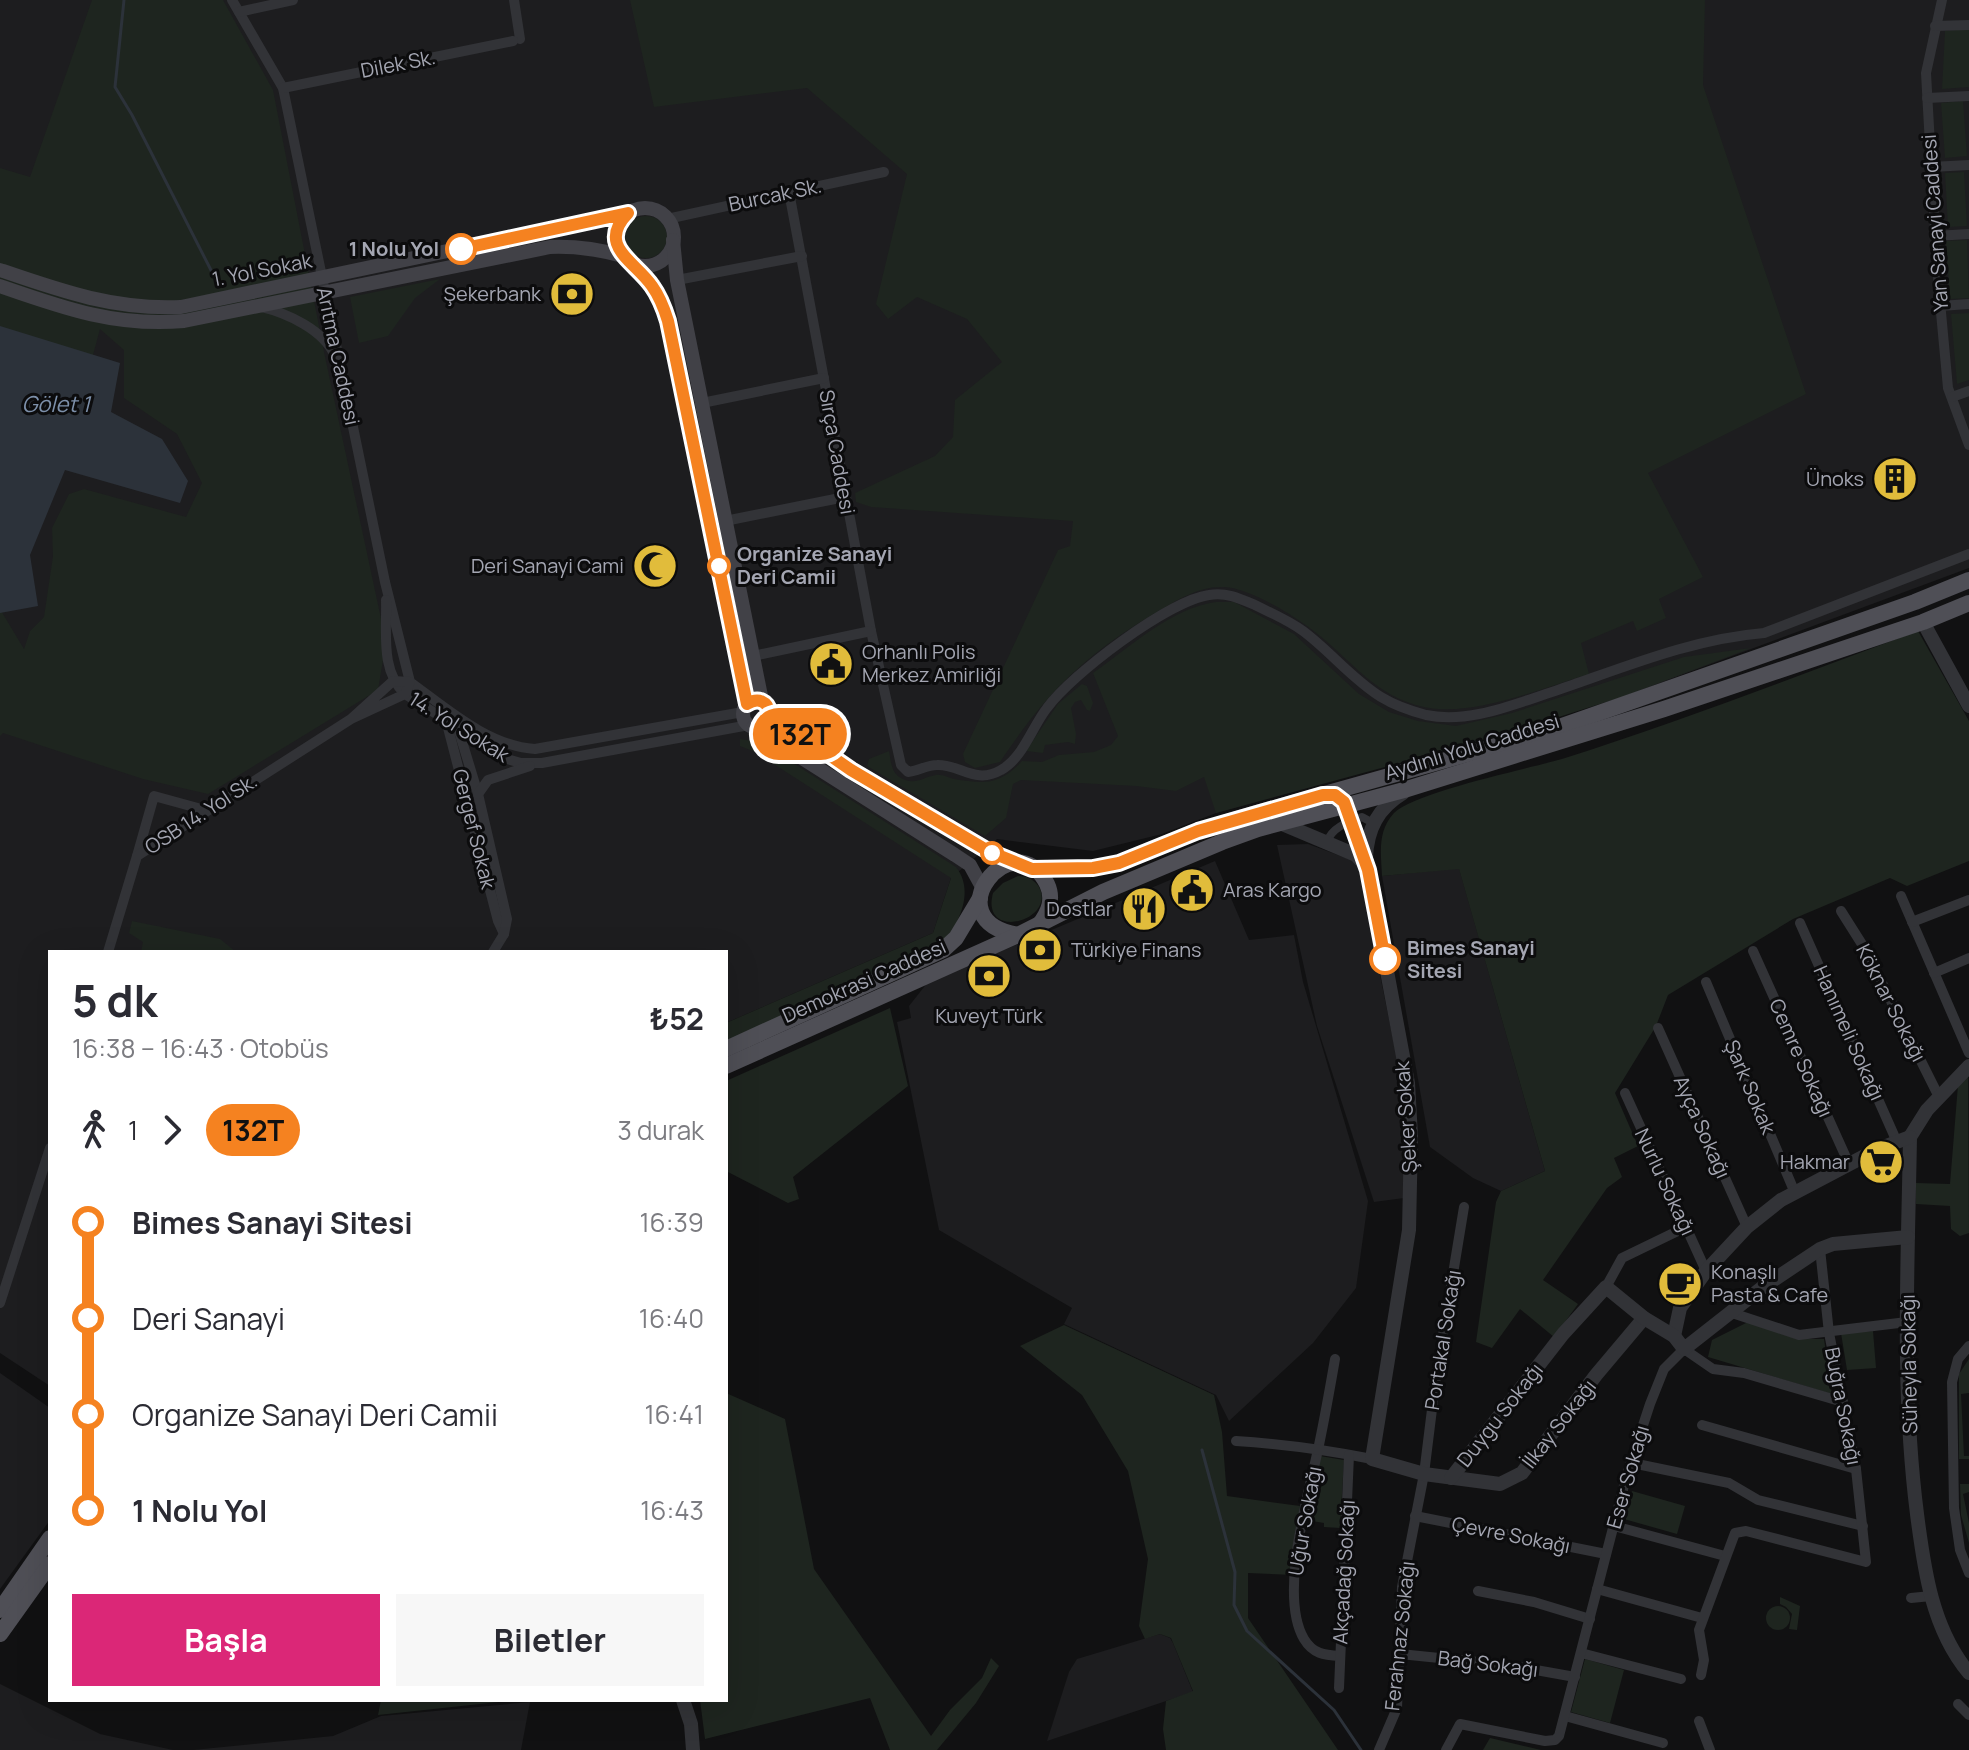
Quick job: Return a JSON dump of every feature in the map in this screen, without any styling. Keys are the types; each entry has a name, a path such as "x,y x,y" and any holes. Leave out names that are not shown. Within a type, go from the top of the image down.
{"main road":[{"name":"1. Yol Sokak","path":"0,286 100,317 144,323 184,321 644,208 653,209 667,219"},
{"path":"628,213 617,229 615,239 625,258 651,285 668,321 754,714 841,783 970,865 981,892 982,910 997,928 1018,935 1039,925 1047,915 1050,891 1045,880 1029,867 988,851 754,714"},
{"path":"667,219 753,656 754,714"},
{"name":"1. Yol Sokak","path":"0,270 110,304 144,308 181,307 550,247 599,249 641,266 659,262 671,249 673,240"},
{"name":"Aydınlı Yolu Caddesi","path":"1029,867 1093,868 1119,863 1198,831 1323,795 1357,809 1539,734 1915,602 1969,580"},
{"path":"1915,602 1923,622"},
{"name":"Aydınlı Yolu Caddesi","path":"1039,925 1162,865 1280,823 1357,809 1412,787 1664,709 1923,622 1969,603"},
{"path":"841,783 851,770"},
{"path":"981,892 995,870 1015,864 1029,867"},
{"name":"Demokrasi Caddesi","path":"728,1048 943,950 962,930 981,892"},
{"name":"Demokrasi Caddesi","path":"728,1065 1018,935"},
{"path":"0,1610 48,1541"},
{"path":"0,1634 48,1567"}],"street":[{"name":"Arıtma Caddesi","path":"232,0 283,88 385,582"},
{"path":"239,12 293,0"},
{"name":"Dilek Sk.","path":"283,88 517,40 514,0"},
{"name":"Yan Sanayi Caddesi","path":"1942,0 1926,73 1935,236 1948,388 1969,445"},
{"path":"1935,26 1969,25"},
{"path":"1927,98 1969,96"},
{"path":"1931,167 1969,165"},
{"name":"Burcak Sk.","path":"667,219 884,172"},
{"name":"Sırça Caddesi","path":"789,192 871,631 901,765 908,772 939,764 975,776 1003,770 1018,754 1059,692 1090,664 1148,625 1207,595 1235,596 1302,630 1383,699 1428,715 1457,717 1492,711 1680,648 1734,635 1764,633 1969,554"},
{"path":"1935,236 1969,234"},
{"path":"677,280 802,256"},
{"path":"1940,306 1969,304"},
{"path":"255,306 274,311 314,331 332,350 342,374"},
{"path":"702,403 824,378"},
{"path":"1952,397 1969,391"},
{"path":"725,521 845,497"},
{"name":"14. Yol Sokak","path":"385,582 387,661 393,681 405,694 510,745 535,749 754,714"},
{"name":"14. Yol Sokak","path":"385,582 410,682 449,718"},
{"path":"1923,622 1969,706"},
{"path":"753,656 871,631"},
{"path":"393,681 410,682 405,694 351,719 393,681"},
{"name":"14. Yol Sokak","path":"459,730 507,759 542,763 754,714"},
{"name":"Gergef Sokak","path":"449,718 459,730 478,794 507,919 504,934"},
{"name":"Gergef Sokak","path":"449,718 498,921 504,934"},
{"name":"OSB 14. Yol Sk.","path":"109,950 137,856 351,719"},
{"name":"Gergef Sokak","path":"478,794 484,784 496,776 542,763"},
{"path":"1357,809 1390,801 1412,787"},
{"path":"137,856 154,796 205,810"},
{"path":"1330,844 1349,841 1357,809"},
{"path":"1357,809 1367,848 1368,870"},
{"name":"Şeker Sokak","path":"1357,809 1408,1083 1411,1136 1409,1230 1372,1459"},
{"path":"1280,823 1356,855 1368,870"},
{"path":"1901,896 1969,1053"},
{"path":"1912,922 1969,900"},
{"name":"Köknar Sokağı","path":"1841,911 1865,949 1939,1097"},
{"name":"Hanımeli Sokağı","path":"1800,923 1904,1140"},
{"path":"494,950 504,934"},
{"name":"Cemre Sokağı","path":"1753,951 1849,1164"},
{"path":"1934,973 1969,958"},
{"name":"Şark Sokak","path":"1706,982 1795,1193"},
{"name":"Ayça Sokağı","path":"1658,1028 1747,1227"},
{"path":"1674,1336 1680,1308 1706,1271 1747,1227 1781,1200 1849,1164 1904,1140 1927,1110 1969,1066"},
{"name":"Nurlu Sokağı","path":"1625,1093 1706,1271"},
{"name":"Süheyla Sokağı","path":"1904,1140 1908,1237 1906,1391 1913,1487 1925,1576 1931,1596 1957,1658 1969,1673"},
{"path":"0,1303 48,1154"},
{"name":"Portakal Sokağı","path":"1424,1474 1436,1377 1464,1207"},
{"path":"1686,1227 1622,1258 1606,1287 1644,1318 1674,1336 1684,1349 1713,1369 1744,1373 1843,1402"},
{"name":"Eser Sokağı","path":"1446,1750 1460,1724 1545,1741 1555,1740 1559,1736 1632,1463 1664,1369 1729,1312 1820,1249 1833,1244 1908,1237"},
{"name":"Buğra Sokağı","path":"1725,1556 1732,1536 1746,1531 1866,1562 1856,1469 1829,1333 1820,1249"},
{"name":"Duygu Sokağı","path":"1236,1441 1297,1445 1451,1478 1563,1334 1606,1287"},
{"path":"1729,1312 1799,1335 1907,1322"},
{"name":"İlkay Sokağı","path":"1451,1478 1500,1484 1522,1473 1596,1375 1644,1318"},
{"path":"1969,1346 1958,1359 1952,1382 1954,1508 1960,1550 1969,1573"},
{"name":"Uğur Sokağı","path":"1335,1359 1298,1541 1294,1580 1297,1624 1305,1642 1319,1654 1340,1656"},
{"path":"1702,1425 1856,1469"},
{"name":"Akçadağ Sokağı","path":"1339,1688 1349,1455"},
{"path":"1632,1463 1729,1483 1758,1500 1863,1526"},
{"name":"Ferahnaz Sokağı","path":"1379,1750 1397,1708 1402,1587 1424,1474"},
{"name":"Çevre Sokağı","path":"1415,1516 1606,1554"},
{"path":"1614,1526 1725,1556 1699,1630 1704,1660 1701,1675"},
{"path":"1597,1589 1702,1618"},
{"path":"1478,1591 1534,1602 1590,1619"},
{"path":"1911,1598 1931,1596"},
{"path":"1581,1653 1681,1679"},
{"name":"Bağ Sokağı","path":"1400,1654 1508,1665 1575,1677"},
{"path":"684,1702 691,1724 693,1750"},
{"path":"1958,1704 1969,1715"},
{"path":"1565,1716 1663,1743"},
{"path":"1699,1721 1710,1750"}],"shaded area":[{"path":"0,0 1969,0 1969,568 1622,697 1216,813 1162,834 1093,851 997,839 951,878 933,933 728,1022 728,950 48,950 48,1385 0,1353"},
{"path":"92,0 223,0 273,90 324,352 386,642 378,690 208,794 143,779 3,733 0,736 0,609 24,649 30,631 44,617 53,556 52,528 69,494 84,489 186,517 202,483 177,434 124,398 124,350 100,329 89,370 0,335 0,168 30,177"},
{"path":"630,0 1705,0 1703,85 1806,394 1648,473 1703,577 1659,599 1666,618 1637,631 1633,621 1581,643 1589,674 1485,705 1443,709 1424,707 1391,695 1315,632 1284,611 1246,592 1215,587 1180,599 1108,644 1051,695 1000,762 975,768 965,762 963,754 1058,550 1070,546 1073,521 871,507 856,502 855,493 935,456 953,437 955,400 1002,362 967,319 917,297 888,319 876,304 907,174 807,88 654,107"},
{"path":"1969,29 1969,87 1942,89 1945,31"},
{"path":"1963,101 1967,156 1945,158 1941,103"},
{"path":"1964,172 1967,226 1948,227 1945,173"},
{"path":"646,216 661,222 667,237 661,252 646,258 631,252 625,237 631,222"},
{"path":"1967,240 1969,298 1950,299 1946,241"},
{"path":"440,279 415,298 388,336 359,343 350,297"},
{"path":"1969,313 1969,380 1957,384 1951,314"},
{"path":"1216,602 1234,602 1294,634 1359,694 1389,712 1418,721 1456,726 1512,713 1684,657 1751,648 1622,697 1499,736 1216,813 1204,777 1176,791 1021,780 1013,784 1006,818 985,836 867,766 869,759 889,751 893,770 906,780 938,775 983,782 999,779 1022,761 1042,762 1059,755 1094,752 1111,745 1118,736 1093,673 1167,620"},
{"path":"1918,631 1969,721 1969,861 1907,886 1890,878 1793,919 1668,995 1656,1026 1615,1093 1638,1146 1614,1158 1622,1177 1607,1188 1543,1280 1578,1304 1554,1337 1520,1309 1492,1348 1476,1342 1496,1202 1501,1191 1545,1171 1459,869 1382,876 1381,843 1389,820 1406,805 1424,797 1607,744"},
{"path":"1082,684 1087,686 1093,703 1090,711 1081,700 1071,708 1075,744 1045,745 1043,753 1026,751 1058,704"},
{"path":"740,739 760,742 956,867 962,876 964,896 959,917 943,944 728,1040 728,1022 933,933 951,878 755,752 740,746"},
{"path":"1308,844 1357,862 1401,1078 1405,1137 1404,1198 1374,1202 1317,1026 1277,845"},
{"path":"1215,861 1249,940 1294,935 1303,982 1368,1201 1356,1288 1313,1343 1229,1421 1216,1395 1064,1324 1072,1308 939,1230 897,1022 911,1018 909,1006 928,982"},
{"path":"1459,868 1545,1171 1501,1191 1473,1178 1430,1147 1382,876"},
{"path":"1018,876 1035,882 1042,899 1038,909 1029,917 1007,922 997,918 992,908 993,893 1003,883"},
{"path":"132,921 220,939 234,950 141,950 143,942 129,933"},
{"path":"890,1008 908,1086 793,1177 799,1199 788,1203 728,1172 728,1080"},
{"path":"1968,1075 1969,1233 1960,1236 1951,1229 1950,1206 1916,1204 1916,1183 1950,1184 1958,1085"},
{"path":"1748,1322 1797,1339 1824,1339 1832,1394 1708,1357 1712,1340"},
{"path":"1064,1325 1214,1395 1222,1432 1227,1496 1300,1506 1295,1575 1248,1573 1248,1618 1338,1750 1166,1750 1163,1729 1166,1701 1193,1691 1171,1638 1160,1634 1145,1639 1139,1626 1148,1559 1128,1471 1082,1395 1020,1346"},
{"path":"1873,1331 1876,1368 1847,1370 1841,1333"},
{"path":"1969,1359 1969,1393 1961,1394 1964,1456 1969,1456 1969,1459 1959,1459 1959,1374"},
{"path":"0,1373 48,1407 48,1523 0,1589"},
{"path":"728,1394 785,1419 814,1569 931,1736 950,1710 982,1678 991,1658 999,1666 976,1703 937,1750 890,1750 870,1698 705,1739 700,1702 728,1702"},
{"path":"1320,1456 1344,1460 1340,1528 1324,1527 1324,1523 1306,1520"},
{"path":"1960,1484 1969,1484 1969,1492 1963,1494 1969,1523 1969,1543 1961,1515"},
{"path":"1632,1491 1685,1506 1677,1534 1624,1519"},
{"path":"1780,1597 1800,1606 1797,1630 1789,1629 1792,1614 1780,1604"},
{"path":"1778,1606 1786,1610 1790,1618 1786,1626 1778,1630 1770,1626 1766,1618 1770,1610"},
{"path":"1160,1634 1170,1638 1173,1643 1193,1692 1047,1741 1069,1672 1077,1659"},
{"path":"1585,1659 1624,1670 1610,1723 1571,1712"},
{"path":"0,1684 100,1734 173,1750 0,1750"},
{"path":"381,1702 498,1702 378,1715"},
{"path":"530,1702 521,1750 193,1750 333,1736 381,1716"},
{"path":"1490,1738 1541,1750 1483,1750"}],"water":[{"name":"Gölet 1","path":"0,326 120,363 111,412 162,439 188,481 180,503 65,470 30,555 38,606 0,613"}],"waterway":[{"path":"124,0 115,87 217,282"},
{"path":"1202,1450 1235,1572 1234,1605 1247,1631 1334,1710 1361,1750"}],"bus line":[{"name":"132T","path":"461,249 628,213 621,220 615,239 623,256 651,285 668,321 747,704 754,700 766,703 770,714 851,770 988,851 1032,869 1093,868 1119,863 1198,831 1323,795 1335,795 1344,802 1368,870 1385,959"}],"place":[{"name":"1 Nolu Yol","path":"461,249"},
{"name":"Şekerbank","path":"572,294"},
{"name":"Ünoks","path":"1895,479"},
{"name":"Deri Sanayi Cami","path":"655,566"},
{"name":"Organize Sanayi Deri Camii","path":"719,566"},
{"name":"Orhanlı Polis Merkez Amirliği","path":"831,664"},
{"name":"Aras Kargo","path":"1192,890"},
{"name":"Dostlar","path":"1144,909"},
{"name":"Türkiye Finans","path":"1040,950"},
{"name":"Bimes Sanayi Sitesi","path":"1385,959"},
{"name":"Kuveyt Türk","path":"989,976"},
{"name":"Hakmar","path":"1881,1162"},
{"name":"Konaşlı Pasta & Cafe","path":"1680,1284"}]}
